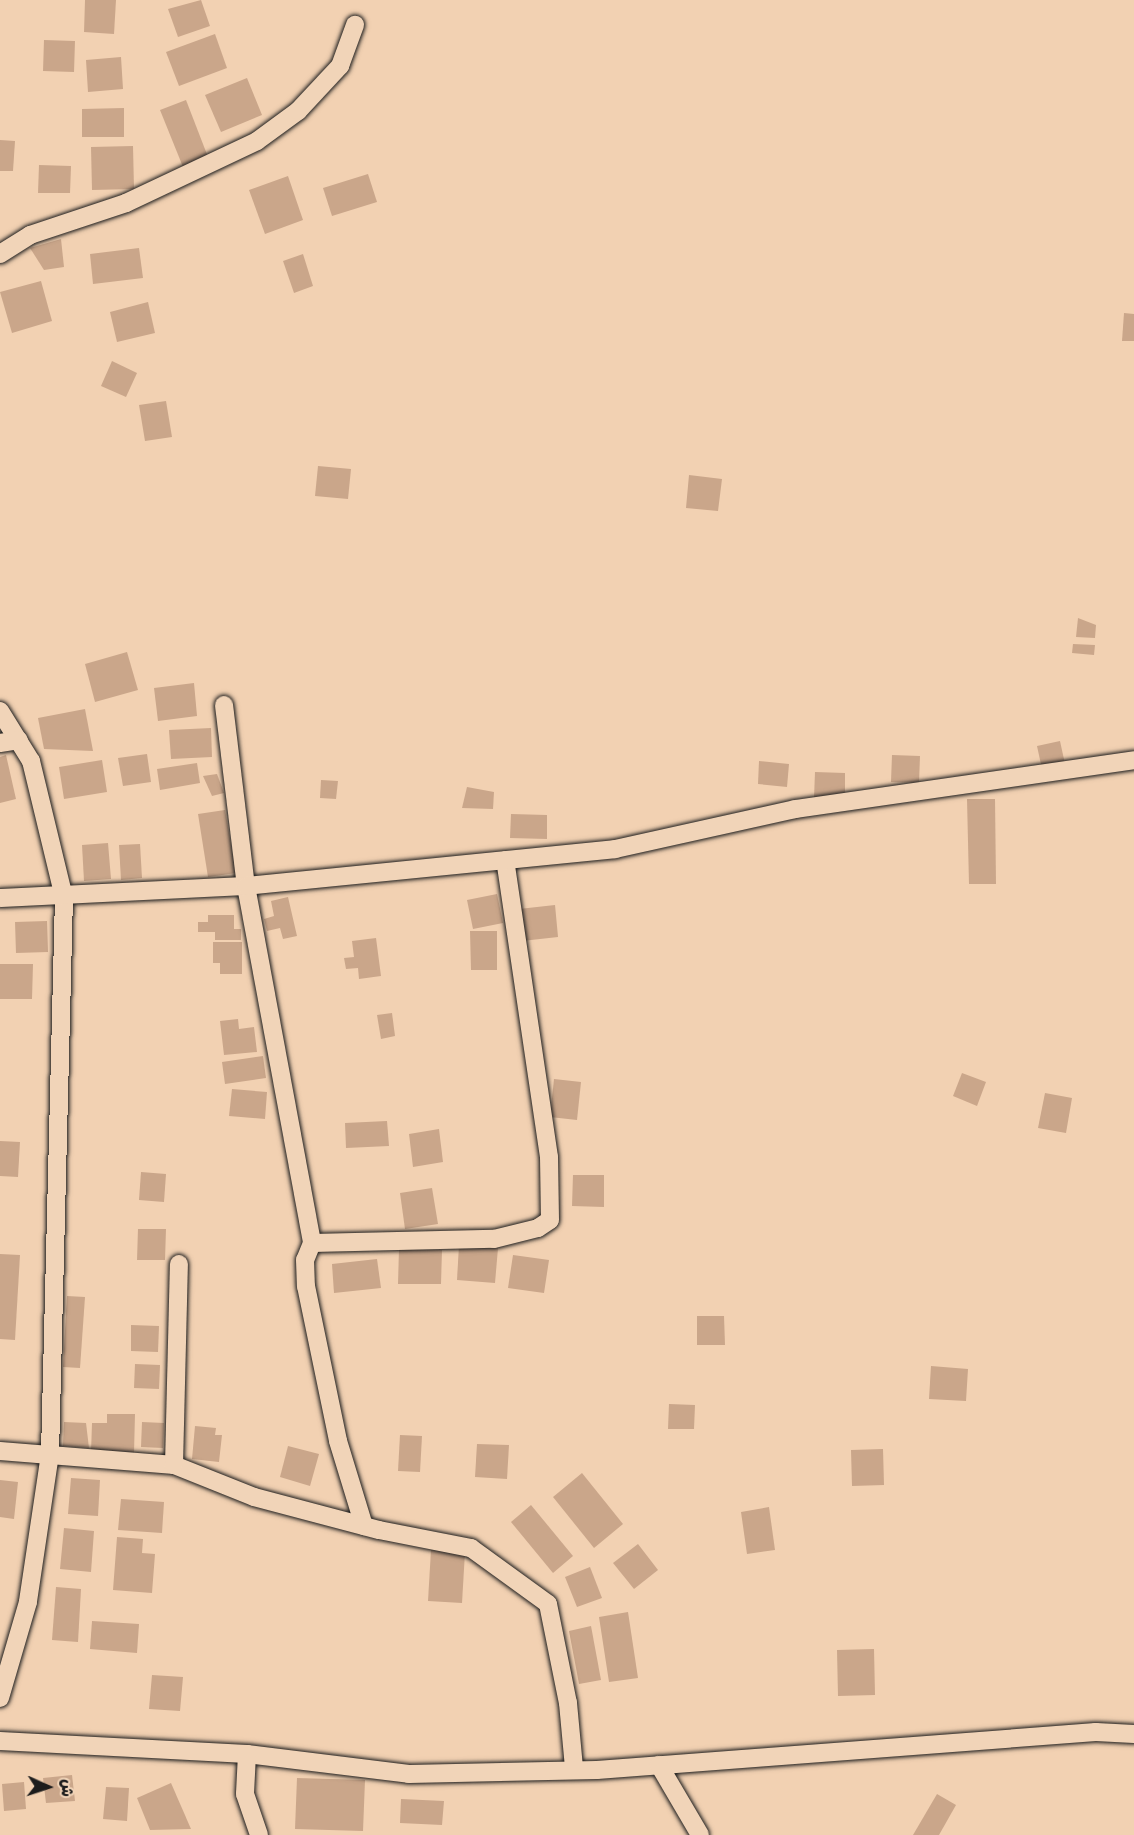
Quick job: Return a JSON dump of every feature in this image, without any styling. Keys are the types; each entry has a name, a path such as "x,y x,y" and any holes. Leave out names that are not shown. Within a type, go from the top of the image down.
{"street":[{"path":"0,254 30,235 126,203 257,141 298,111 340,66 355,25"},
{"path":"224,705 246,886 312,1243 305,1260 306,1286 338,1441 364,1526"},
{"path":"0,711 31,761 43,800 64,897 50,1454 28,1602 0,1698"},
{"path":"0,743 19,740"},
{"path":"0,898 64,897 246,886 615,849 795,808 1134,760"},
{"path":"312,1243 494,1239 538,1228 550,1220 549,1157 505,860"},
{"path":"174,1465 179,1264"},
{"path":"0,1451 174,1465 254,1497 364,1526 471,1548 548,1604 568,1703 574,1768"},
{"path":"0,1741 247,1754 409,1774 659,1765 1096,1732 1134,1734"},
{"path":"247,1754 245,1794 259,1835"},
{"path":"659,1765 700,1835"}],"building":[{"path":"85,0 116,0 114,34 84,32"},
{"path":"201,0 210,26 178,37 168,9"},
{"path":"215,34 227,68 179,86 166,52"},
{"path":"44,40 75,41 74,72 43,71"},
{"path":"121,57 123,89 88,92 86,60"},
{"path":"247,78 262,115 221,132 205,95"},
{"path":"186,100 208,157 183,167 160,110"},
{"path":"124,108 124,137 82,137 82,109"},
{"path":"0,140 15,141 13,171 0,171"},
{"path":"133,146 134,189 92,190 91,147"},
{"path":"39,165 71,166 70,193 38,193"},
{"path":"368,174 377,202 332,216 323,188"},
{"path":"288,176 303,220 265,234 249,190"},
{"path":"61,239 64,267 44,270 30,248"},
{"path":"139,248 143,278 93,284 90,254"},
{"path":"303,254 313,286 294,293 283,261"},
{"path":"41,281 52,321 12,333 0,292"},
{"path":"148,302 155,333 117,342 110,312"},
{"path":"1124,313 1134,314 1134,341 1122,341"},
{"path":"112,361 137,373 126,397 101,386"},
{"path":"166,401 172,437 145,441 139,405"},
{"path":"318,466 351,469 348,499 315,496"},
{"path":"689,475 722,479 718,511 686,508"},
{"path":"1078,618 1096,625 1095,638 1076,637"},
{"path":"1073,644 1095,645 1094,655 1072,653"},
{"path":"127,652 138,690 95,702 85,664"},
{"path":"194,683 197,716 158,721 154,688"},
{"path":"85,709 93,751 44,749 38,718"},
{"path":"211,728 212,757 171,759 169,730"},
{"path":"1060,741 1065,764 1042,769 1037,746"},
{"path":"147,754 151,782 123,786 118,758"},
{"path":"6,755 16,799 0,803 0,757"},
{"path":"892,755 920,756 919,783 891,782"},
{"path":"102,760 107,792 64,799 59,767"},
{"path":"759,761 789,764 787,787 758,784"},
{"path":"197,763 200,783 160,790 157,769"},
{"path":"815,772 845,773 845,798 814,798"},
{"path":"217,774 224,793 212,796 203,776"},
{"path":"321,780 338,781 336,799 320,798"},
{"path":"467,787 494,792 493,809 462,808"},
{"path":"967,799 995,799 996,884 969,884"},
{"path":"225,810 236,873 208,877 198,814"},
{"path":"511,814 547,815 547,839 510,838"},
{"path":"108,843 111,879 84,881 82,845"},
{"path":"140,844 142,878 121,880 119,845"},
{"path":"497,894 503,923 473,929 467,900"},
{"path":"288,897 297,936 283,939 280,928 267,931 264,919 274,916 271,901"},
{"path":"555,905 558,937 522,941 519,909"},
{"path":"208,915 234,915 234,929 241,929 241,940 215,940 215,932 198,932 198,922 208,922"},
{"path":"47,921 48,952 16,953 15,922"},
{"path":"470,931 497,931 497,970 471,970"},
{"path":"376,938 381,976 359,979 358,968 346,969 344,958 354,957 352,941"},
{"path":"213,942 242,942 242,974 220,974 220,963 213,963"},
{"path":"0,964 33,964 32,999 0,999"},
{"path":"392,1013 395,1036 381,1039 377,1015"},
{"path":"238,1019 239,1029 254,1027 257,1052 224,1055 220,1021"},
{"path":"263,1056 266,1078 225,1084 222,1062"},
{"path":"962,1073 986,1082 977,1106 953,1096"},
{"path":"554,1079 581,1082 577,1120 550,1117"},
{"path":"232,1089 267,1092 265,1119 229,1116"},
{"path":"1045,1093 1072,1098 1066,1133 1038,1128"},
{"path":"387,1121 389,1146 346,1148 345,1123"},
{"path":"439,1129 443,1162 413,1167 409,1134"},
{"path":"0,1141 20,1142 18,1177 0,1176"},
{"path":"141,1172 166,1174 164,1202 139,1200"},
{"path":"573,1175 604,1175 604,1207 572,1206"},
{"path":"432,1188 438,1224 405,1229 400,1193"},
{"path":"138,1229 166,1229 165,1260 137,1260"},
{"path":"459,1245 498,1248 495,1283 457,1280"},
{"path":"399,1249 442,1250 441,1284 398,1284"},
{"path":"0,1254 20,1255 15,1340 0,1339"},
{"path":"513,1255 549,1260 544,1293 508,1288"},
{"path":"377,1259 381,1288 334,1293 332,1264"},
{"path":"67,1296 85,1297 80,1368 63,1367"},
{"path":"697,1316 724,1316 725,1345 697,1345"},
{"path":"131,1325 159,1326 158,1352 131,1351"},
{"path":"135,1364 160,1365 159,1389 134,1388"},
{"path":"931,1366 968,1369 966,1401 929,1399"},
{"path":"669,1404 695,1405 694,1429 668,1429"},
{"path":"107,1414 135,1414 134,1453 91,1453 92,1423 107,1423"},
{"path":"64,1422 86,1423 89,1448 63,1446"},
{"path":"142,1422 164,1423 163,1448 141,1447"},
{"path":"195,1426 216,1428 215,1435 222,1435 219,1462 192,1459"},
{"path":"400,1435 422,1436 420,1472 398,1471"},
{"path":"477,1444 509,1445 507,1479 475,1477"},
{"path":"288,1446 319,1454 310,1486 280,1477"},
{"path":"883,1449 884,1485 852,1486 851,1450"},
{"path":"582,1473 623,1524 594,1548 553,1497"},
{"path":"71,1478 100,1480 98,1516 68,1514"},
{"path":"0,1480 18,1482 14,1519 0,1517"},
{"path":"121,1499 164,1502 162,1533 118,1530"},
{"path":"531,1505 573,1556 553,1573 511,1522"},
{"path":"769,1507 775,1550 747,1554 741,1512"},
{"path":"64,1528 94,1531 91,1572 60,1569"},
{"path":"117,1537 143,1539 142,1553 155,1554 152,1593 113,1590"},
{"path":"638,1544 658,1570 634,1589 613,1563"},
{"path":"431,1550 465,1552 462,1603 428,1601"},
{"path":"590,1567 602,1598 577,1607 565,1577"},
{"path":"56,1587 81,1589 78,1642 52,1640"},
{"path":"628,1612 638,1678 609,1682 599,1617"},
{"path":"92,1621 139,1624 137,1653 90,1649"},
{"path":"591,1626 601,1680 579,1684 569,1631"},
{"path":"874,1649 875,1695 838,1696 837,1650"},
{"path":"152,1675 183,1677 180,1711 149,1709"},
{"path":"72,1775 75,1801 46,1803 43,1778"},
{"path":"297,1778 365,1780 363,1831 295,1829"},
{"path":"24,1782 26,1809 4,1811 2,1784"},
{"path":"171,1783 191,1829 150,1830 137,1798"},
{"path":"106,1787 129,1788 127,1821 103,1819"},
{"path":"937,1794 956,1805 939,1835 913,1835"},
{"path":"401,1799 444,1801 442,1825 400,1823"}]}
